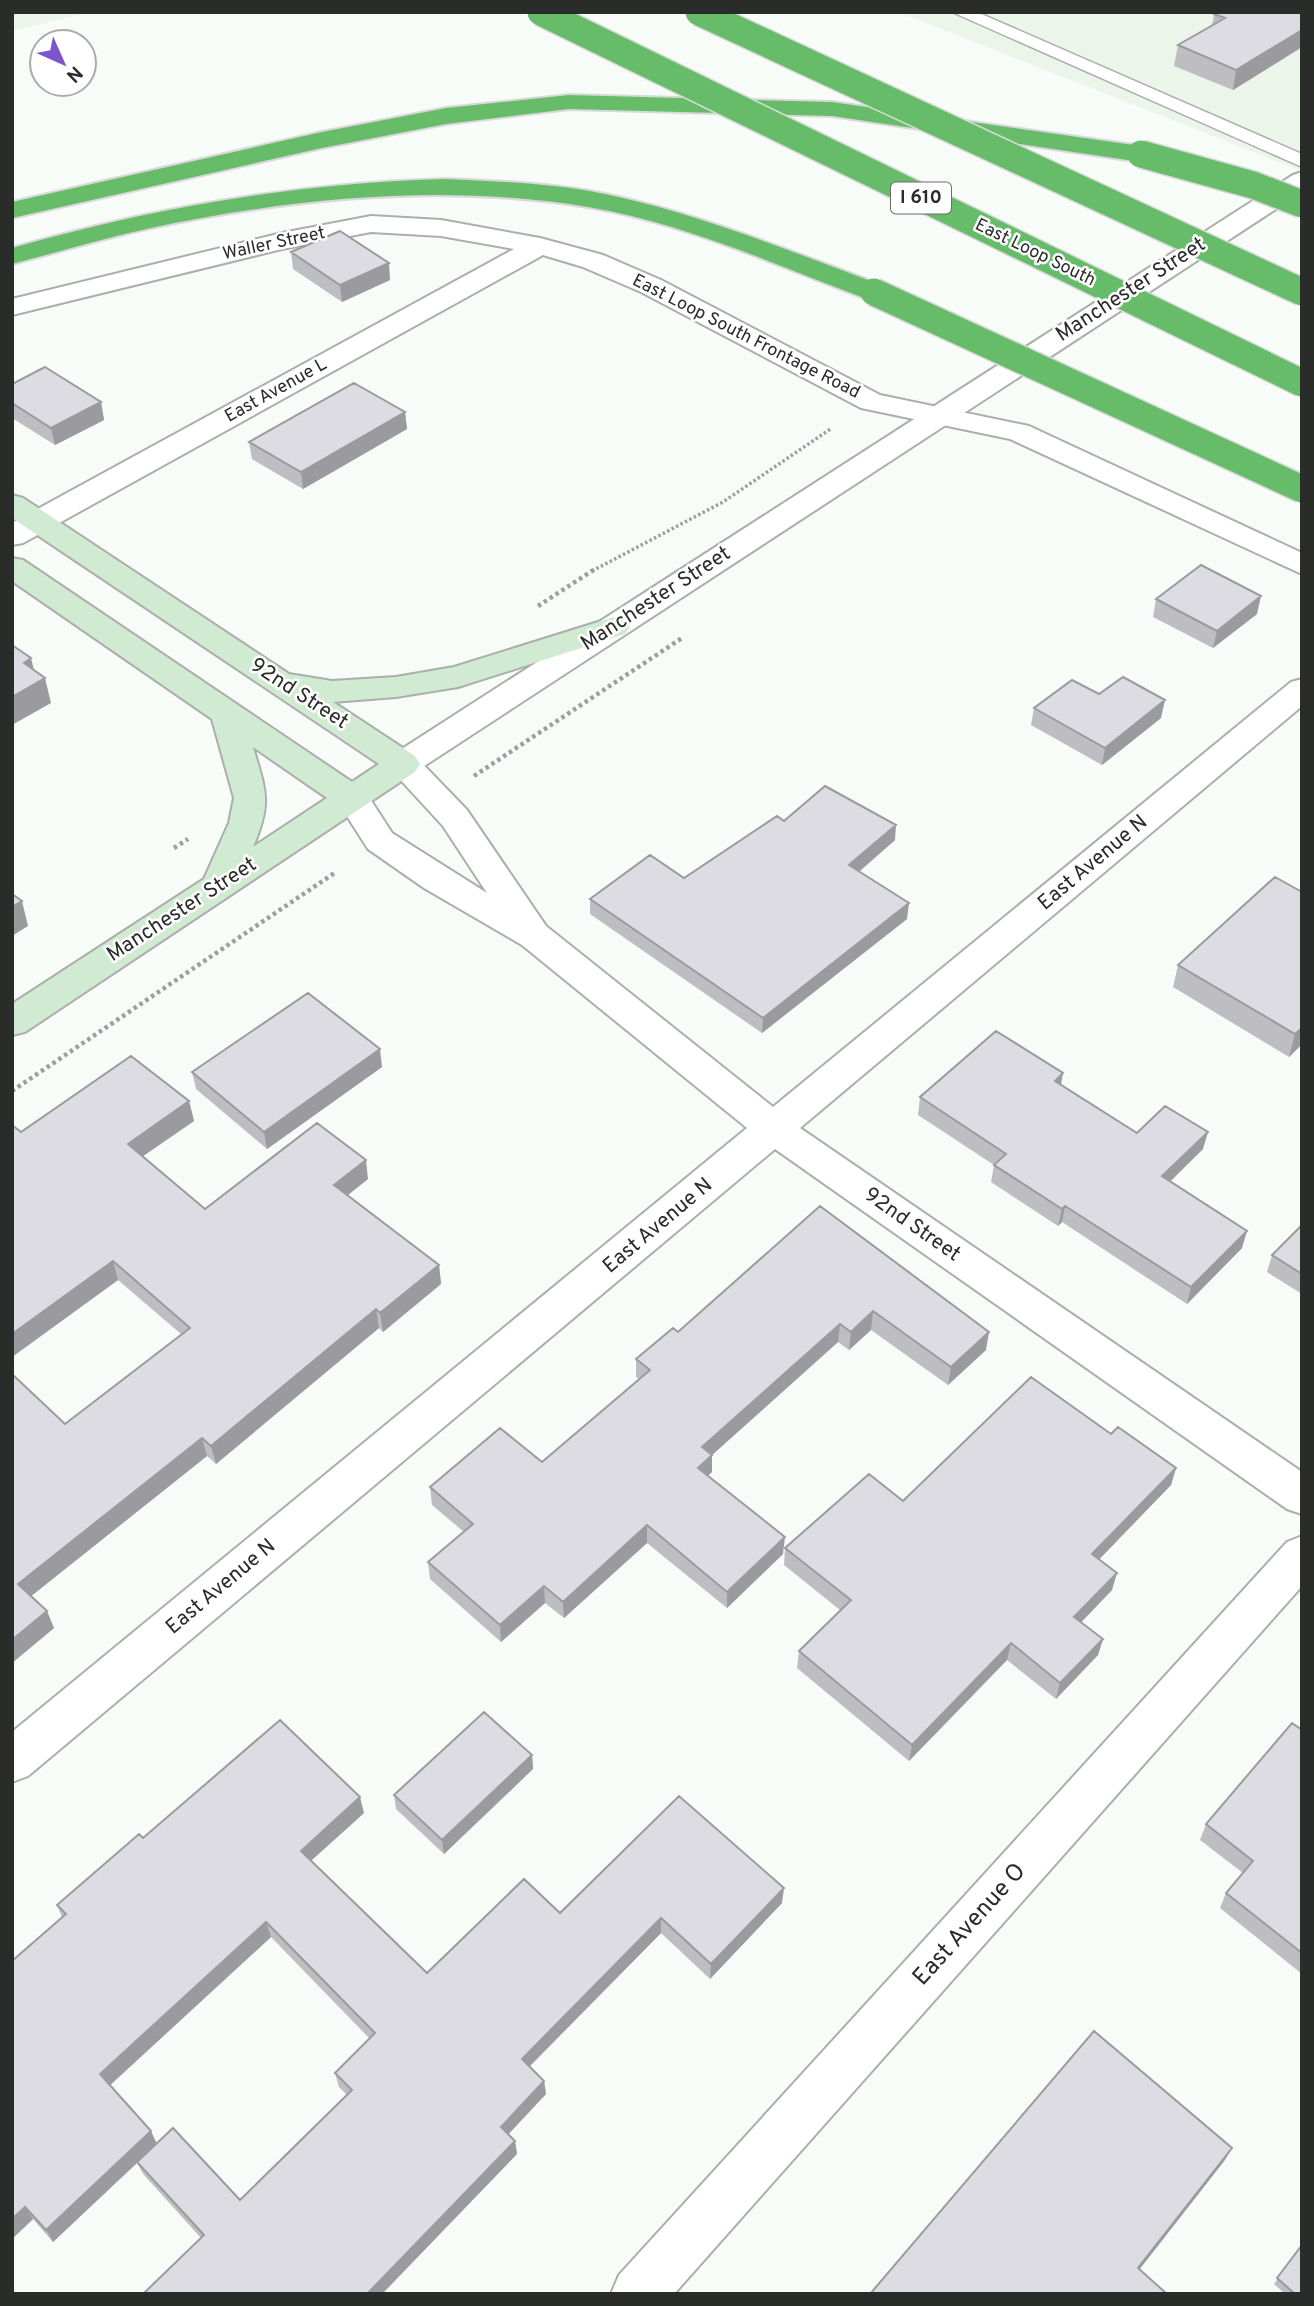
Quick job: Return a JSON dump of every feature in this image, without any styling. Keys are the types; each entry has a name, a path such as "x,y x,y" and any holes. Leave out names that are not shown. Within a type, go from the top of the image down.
{"highway":[{"name":"East Loop South","path":"541,12 1302,383"},
{"path":"699,12 1302,292"},
{"path":"12,210 446,116 569,102 832,109 1141,154 1253,185 1302,204"},
{"path":"12,256 191,212 320,194 463,187 587,199 697,225 874,292 1302,489"}],"main road":[{"name":"92nd Street","path":"12,504 25,529 275,679 403,764"},
{"name":"92nd Street","path":"12,567 353,799"},
{"path":"275,679 332,692 396,687 458,677 614,627"},
{"path":"218,886 246,823 251,799 227,713"},
{"name":"Manchester Street","path":"12,1022 403,764"}],"street":[{"name":"Manchester Street","path":"403,764 937,414 1302,180"},
{"name":"Waller Street","path":"12,307 282,241 371,224 441,228 540,246"},
{"name":"East Loop South Frontage Road","path":"540,246 593,261 651,286 871,402 1019,432 1302,565"},
{"name":"East Avenue L","path":"25,529 540,246"},
{"name":"East Avenue N","path":"12,1761 1302,689"},
{"name":"92nd Street","path":"403,764 455,818 536,936"},
{"name":"92nd Street","path":"353,799 380,841 436,879 536,936 774,1129 1302,1496"},
{"name":"East Avenue O","path":"638,2294 1302,1556"}],"lane":[{"path":"961,12 1302,161"}],"path":[{"path":"532,610 612,558 723,502 838,424"},
{"path":"12,1091 336,872"}],"shaded area":[{"path":"12,12 90,12 12,31"},
{"path":"898,12 1302,12 1302,171"}],"building":[{"path":"1302,12 1302,30 1236,70 1178,45 1225,18 1214,14"},
{"path":"340,231 389,263 340,285 291,252"},
{"path":"45,367 101,402 51,428 12,403 12,384"},
{"path":"354,383 405,412 301,472 249,442"},
{"path":"1201,565 1261,596 1217,631 1156,599"},
{"path":"12,645 31,658 24,663 45,678 12,697"},
{"path":"1123,677 1165,700 1105,748 1034,708 1072,680 1099,694"},
{"path":"825,786 896,825 849,865 909,903 763,1018 590,899 650,855 684,878 777,816 784,821"},
{"path":"1275,877 1302,892 1302,1028 1295,1034 1178,965"},
{"path":"12,894 22,901 12,907"},
{"path":"308,993 380,1049 264,1132 192,1072"},
{"path":"996,1031 1063,1073 1055,1081 1137,1133 1165,1106 1208,1132 1162,1176 1247,1231 1191,1287 1065,1206 1062,1209 994,1165 1006,1154 920,1097"},
{"path":"131,1056 189,1101 128,1144 205,1209 317,1123 366,1160 334,1185 439,1265 380,1313 376,1309 211,1446 202,1438 18,1584 47,1611 12,1640 12,1374 65,1424 190,1328 113,1261 12,1334 12,1125 21,1132"},
{"path":"820,1206 989,1332 951,1367 873,1311 851,1332 840,1324 702,1447 712,1455 698,1468 785,1537 727,1592 647,1525 563,1602 544,1586 500,1625 428,1562 473,1524 430,1487 500,1428 542,1462 650,1370 636,1359 673,1328 678,1332"},
{"path":"1302,1225 1302,1274 1272,1255"},
{"path":"1031,1377 1111,1434 1118,1427 1176,1468 1092,1554 1117,1573 1074,1617 1103,1639 1060,1683 1011,1643 912,1745 799,1651 851,1600 785,1548 869,1474 903,1501"},
{"path":"484,1712 532,1755 442,1840 394,1795"},
{"path":"280,1720 360,1797 301,1851 427,1973 524,1879 560,1913 679,1796 784,1888 711,1964 661,1918 522,2059 544,2081 501,2127 515,2141 367,2294 143,2294 204,2235 137,2162 173,2128 240,2200 352,2090 335,2073 375,2033 266,1922 100,2074 151,2131 46,2230 25,2207 12,2219 12,1961 66,1914 57,1905 139,1834 143,1838"},
{"path":"1292,1723 1302,1730 1302,1953 1226,1893 1253,1861 1206,1824"},
{"path":"1094,2031 1232,2148 1138,2268 1167,2294 870,2294"},
{"path":"1302,2245 1302,2294 1295,2294 1277,2278"}]}
